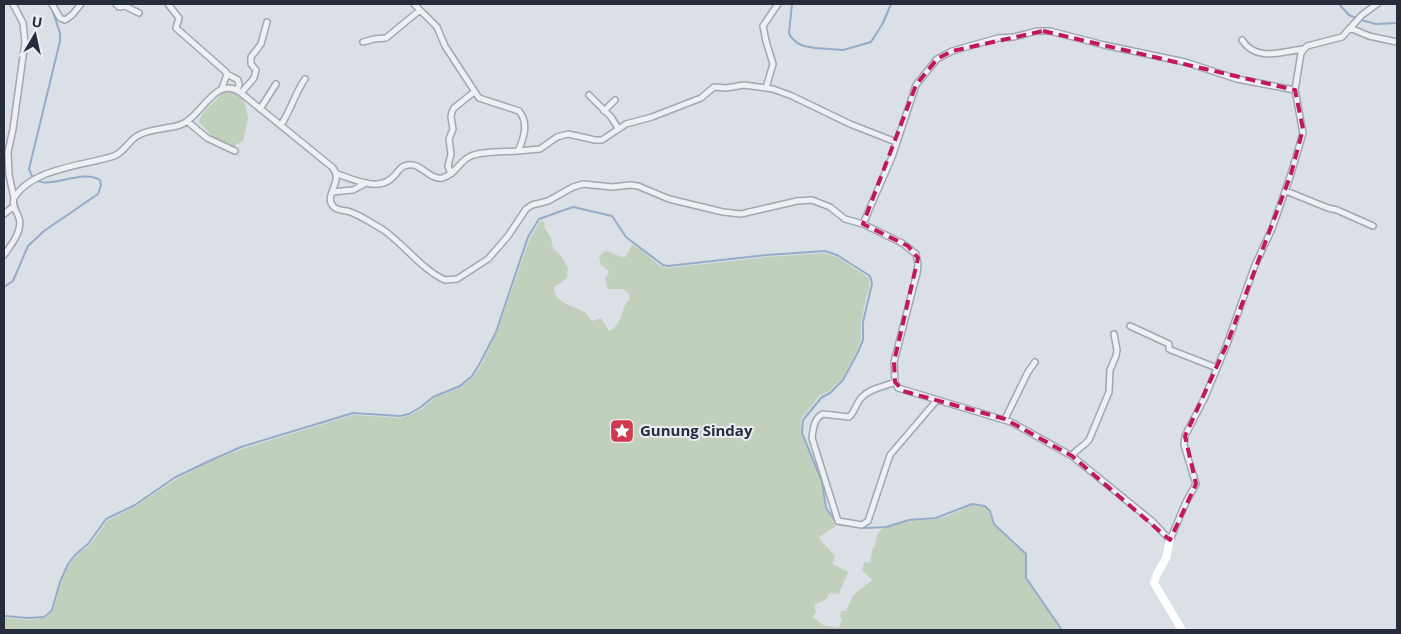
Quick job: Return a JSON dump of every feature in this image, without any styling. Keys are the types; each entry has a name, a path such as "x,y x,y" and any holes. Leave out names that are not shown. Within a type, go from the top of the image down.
{"street":[{"path":"4,255 20,225 14,207 9,175 8,152 25,42 22,23 13,4"},
{"path":"52,4 60,18 65,20 81,4"},
{"path":"116,4 119,7 125,6 139,13"},
{"path":"168,4 178,18 176,28 227,74 238,80 239,92"},
{"path":"414,4 437,27 445,46 474,92 482,100 522,114 524,135 518,151"},
{"path":"766,88 773,64 763,26 778,4"},
{"path":"1242,40 1246,46 1262,54 1303,49 1311,44 1342,37 1362,15 1377,4"},
{"path":"362,42 374,38 386,38 420,10"},
{"path":"239,92 256,75 256,70 251,64 251,57 261,44 267,22"},
{"path":"1351,27 1370,36 1397,42"},
{"path":"863,224 892,157 916,85 937,59 952,50 998,38 1014,37 1037,31 1050,31 1104,45 1185,62 1237,79 1295,90"},
{"path":"1182,630 1154,583 1166,558 1170,540 1183,508 1196,484 1184,445 1185,436 1201,406 1217,368 1255,265 1272,229 1286,191 1303,133 1295,90 1299,59 1303,49"},
{"path":"14,198 34,180 116,156 137,136 145,132 180,125 187,121 222,88 227,74"},
{"path":"281,125 290,112 305,79"},
{"path":"260,109 276,84"},
{"path":"222,88 231,87 239,92 332,167 337,174 380,184 387,182 401,167 406,165 420,166 437,178 450,174 469,156 494,152 535,151 557,137 568,134 602,140 618,128 684,106 701,98 714,87 726,88 744,84 792,96 850,124 896,142"},
{"path":"450,174 448,166 451,154 449,139 453,129 450,117 454,108 474,92"},
{"path":"589,96 618,128"},
{"path":"604,111 615,100"},
{"path":"187,121 207,138 235,151"},
{"path":"337,174 331,203 337,210 350,212 383,230 445,280 457,279 488,259 532,205 548,201 573,187 583,184 612,187 638,186 669,200 741,214 797,201 812,200 830,207 845,219 863,224 908,246 914,250 918,258 917,273 894,362 895,382 898,388 1005,419 1072,456 1152,521 1170,540"},
{"path":"332,192 353,190 366,182"},
{"path":"1286,191 1328,208 1338,210 1373,226"},
{"path":"4,214 14,207"},
{"path":"1130,326 1169,344 1170,350 1217,368"},
{"path":"1072,456 1088,440 1108,396 1110,370 1117,350 1114,334"},
{"path":"1005,419 1028,372 1035,362"},
{"path":"895,382 865,394 860,398 849,417 823,414 814,424 812,438 838,521 862,525 868,521 890,455 937,400"}],"highlighted area":[{"path":"1043,31 1295,90 1303,129 1291,174 1227,344 1185,436 1196,484 1170,540 1072,456 1005,419 903,391 895,382 894,362 918,258 908,246 863,224 916,85 937,59 952,51"}],"green space":[{"path":"230,90 243,96 248,118 243,141 234,146 214,138 199,122 206,110 222,93"},
{"path":"542,219 545,223 544,227 551,238 553,248 561,256 568,268 567,278 554,287 555,293 561,301 584,312 592,321 601,318 609,331 617,325 624,307 630,299 629,294 623,289 608,289 605,279 609,271 601,265 599,257 605,251 625,257 632,244 642,250 657,264 668,268 825,253 837,257 869,278 869,289 861,322 861,339 857,351 842,379 829,391 820,395 801,419 801,433 821,483 825,508 836,526 819,537 835,556 833,564 848,572 839,594 830,593 825,600 814,605 816,612 813,617 823,625 839,628 842,619 840,617 841,611 846,611 853,595 872,580 862,570 864,562 870,563 877,535 884,528 898,523 940,518 972,505 985,507 993,524 1025,554 1025,578 1061,630 4,630 4,618 28,620 44,618 49,615 53,611 61,583 69,565 76,556 89,546 107,521 136,506 175,480 207,463 242,449 353,415 400,418 410,415 422,409 434,398 461,387 473,377 482,364 497,332 530,238"}],"waterway":[{"path":"792,4 789,33 797,43 815,48 843,50 871,42 883,23 891,4"},
{"path":"1339,4 1349,15 1356,18"},
{"path":"4,287 13,281 28,246 44,231 98,194 101,185 100,180 91,177 41,182 34,178 29,169 60,41 60,33 51,6"},
{"path":"1361,20 1376,24 1397,23"},
{"path":"4,616 28,618 44,617 48,614 52,610 60,582 68,564 88,544 106,519 135,505 174,478 241,447 353,413 400,416 409,414 433,397 460,386 472,376 496,332 528,237 539,219 573,207 612,216 626,237 663,265 825,251 837,255 870,276 872,284 863,322 863,340 858,352 843,380 830,393 822,397 803,420 802,433 822,482 826,508 837,524 866,528 886,527 909,520 936,518 972,504 985,506 990,511 994,524 1026,554 1026,578 1062,630"}],"place":[{"name":"Gunung Sinday","path":"622,431"}]}
